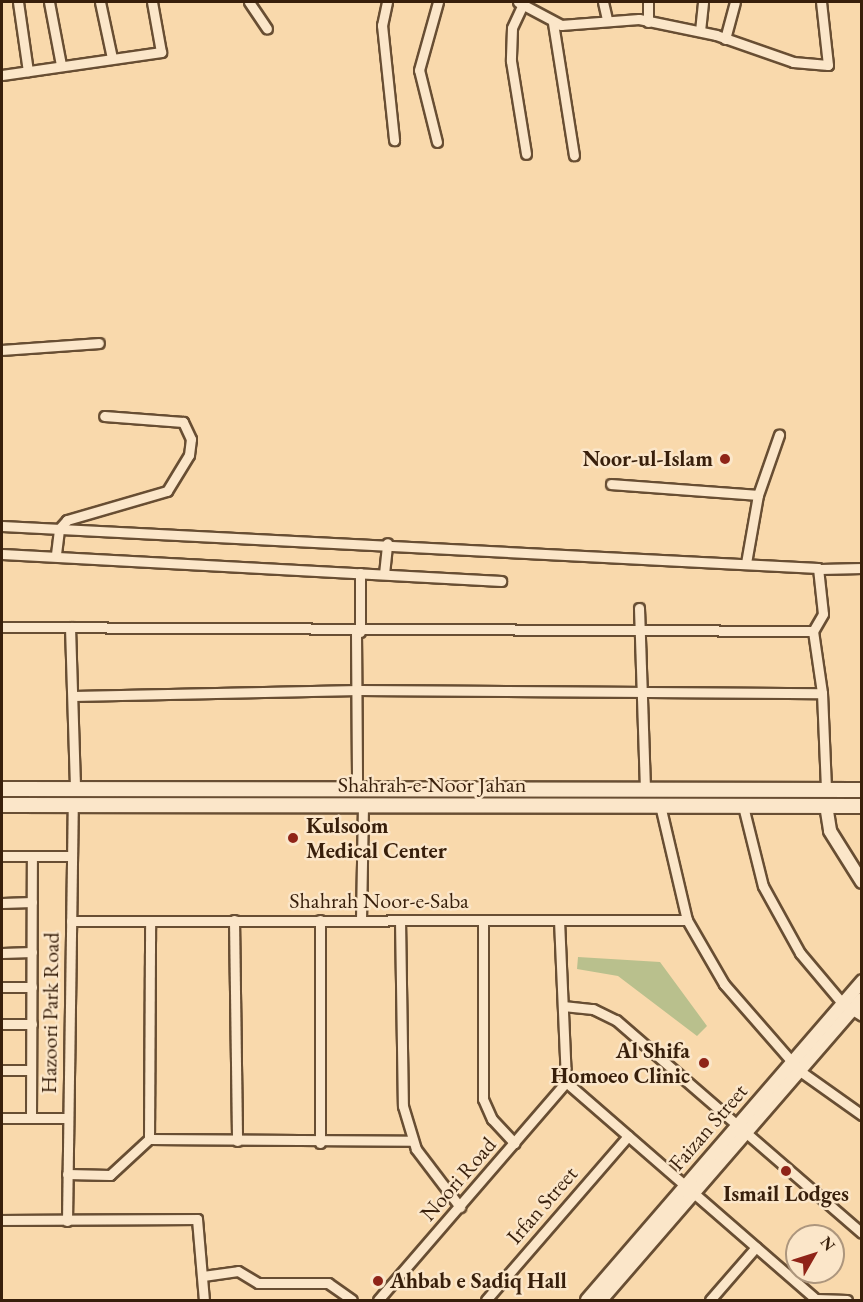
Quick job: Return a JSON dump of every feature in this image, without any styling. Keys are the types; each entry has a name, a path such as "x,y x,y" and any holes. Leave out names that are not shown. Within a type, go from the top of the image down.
{"main road":[{"path":"205,788 205,806"},
{"name":"Shahrah-e-Noor Jahan","path":"2,789 861,790"},
{"path":"612,789 612,807"},
{"name":"Shahrah-e-Noor Jahan","path":"2,805 861,806"}],"street":[{"path":"18,2 28,71"},
{"path":"50,2 62,65"},
{"path":"100,2 112,58"},
{"path":"2,75 161,52 152,2"},
{"path":"249,2 267,29"},
{"path":"387,2 382,26 394,140"},
{"path":"437,142 419,70 438,2"},
{"path":"603,2 607,20"},
{"path":"648,2 648,22"},
{"path":"700,31 703,2"},
{"path":"725,39 735,2"},
{"path":"526,154 511,61 512,28 520,3 553,22 607,20 648,22 700,31 793,62 828,65 821,2"},
{"path":"553,22 574,155"},
{"path":"2,350 99,343"},
{"path":"56,554 59,529 73,517 167,491 184,467 191,439 183,422 104,416"},
{"path":"746,563 758,495 779,435"},
{"path":"611,484 758,495"},
{"path":"2,526 387,543 820,569 861,568"},
{"path":"384,574 387,543"},
{"path":"2,554 56,554 501,581"},
{"path":"820,569 823,614 813,631 822,693 826,790"},
{"path":"357,788 360,573"},
{"path":"639,608 645,789"},
{"path":"2,627 358,632 813,631"},
{"path":"70,627 75,789"},
{"path":"73,696 359,690 643,690 822,693"},
{"path":"660,805 687,920 724,984 796,1067 861,1115"},
{"path":"826,805 830,831 861,882"},
{"name":"Hazoori Park Road","path":"67,1221 73,806"},
{"path":"362,920 363,806"},
{"path":"743,806 763,886 800,953 852,1010"},
{"path":"2,856 71,856"},
{"path":"31,1118 32,856"},
{"path":"2,903 32,903"},
{"path":"234,920 237,1141"},
{"path":"320,920 320,1143"},
{"path":"400,920 403,1106 414,1141 460,1207"},
{"path":"483,920 483,1099 492,1119 514,1143"},
{"path":"559,920 566,1082 816,1300 847,1300"},
{"name":"Shahrah Noor-e-Saba","path":"71,921 687,920"},
{"path":"149,1139 150,922"},
{"path":"2,953 32,952"},
{"name":"Faizan Street","path":"852,1010 861,981"},
{"path":"2,987 32,987"},
{"name":"Faizan Street","path":"587,1300 689,1189 796,1067 861,999"},
{"path":"563,1006 593,1009 616,1020 740,1131 861,1233"},
{"path":"2,1024 32,1024"},
{"path":"2,1070 32,1070"},
{"name":"Noori Road","path":"378,1300 566,1082"},
{"path":"2,1118 68,1119"},
{"name":"Irfan Street","path":"486,1300 628,1136"},
{"path":"67,1174 110,1175 149,1139 320,1143 414,1141"},
{"name":"Faizan Street","path":"601,1300 689,1189"},
{"path":"2,1220 197,1219 204,1300"},
{"path":"710,1300 756,1247"},
{"path":"203,1276 238,1271 258,1283 328,1283 352,1300"}],"green space":[{"path":"578,957 660,962 707,1026 697,1036 618,976 577,969"}],"place":[{"name":"Noor-ul-Islam","path":"725,459"},
{"name":"Kulsoom Medical Center","path":"293,838"},
{"name":"Al Shifa Homoeo Clinic","path":"704,1063"},
{"name":"Ismail Lodges","path":"786,1171"},
{"name":"Ahbab e Sadiq Hall","path":"378,1281"}]}
